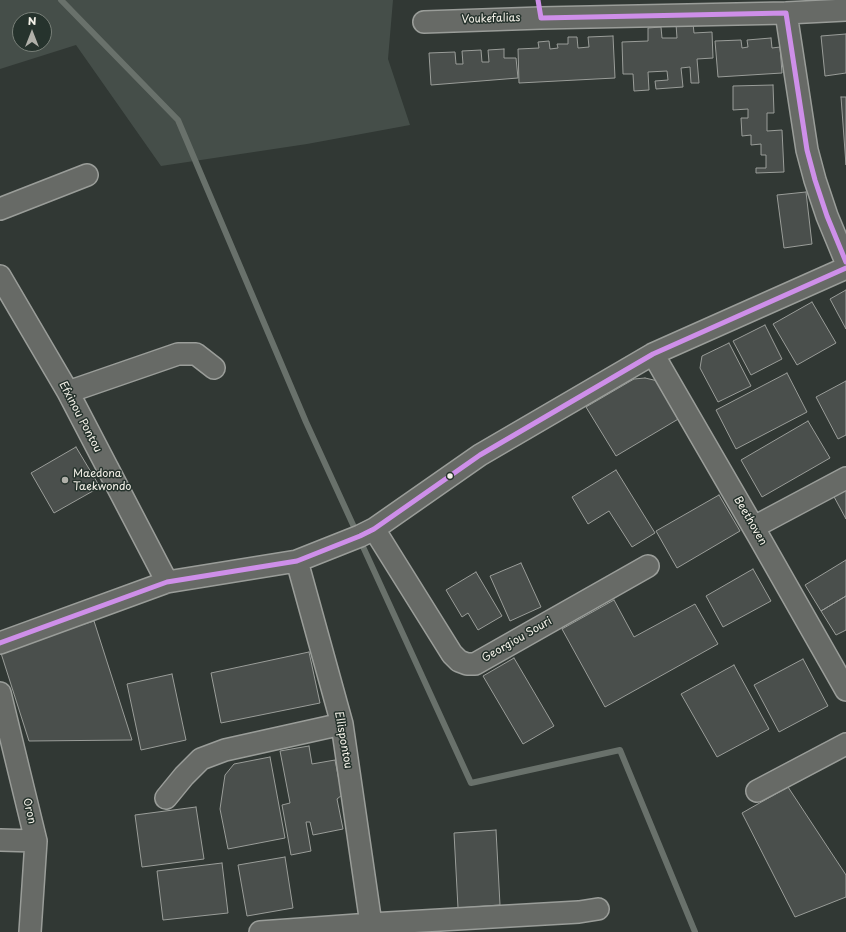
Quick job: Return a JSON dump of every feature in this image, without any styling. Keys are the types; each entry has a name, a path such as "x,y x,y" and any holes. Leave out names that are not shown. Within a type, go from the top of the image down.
{"street":[{"name":"Voukefalias","path":"424,22 539,9 786,13 846,10"},
{"path":"786,13 808,150 815,180 827,216 846,262"},
{"path":"0,209 87,175"},
{"path":"0,643 167,582 296,561 367,532 480,455 653,354 846,268"},
{"name":"Efxinou Pontou","path":"0,276 68,392 167,582"},
{"path":"68,392 178,354 196,354 214,368"},
{"name":"Beethoven","path":"653,354 754,527 846,690"},
{"path":"754,527 846,478"},
{"name":"Georgiou Souri","path":"367,532 452,654 459,661 467,664 476,664 648,566"},
{"name":"Ellispontou","path":"296,561 342,724 371,924"},
{"name":"Oron","path":"0,693 36,841 30,932"},
{"path":"166,798 184,776 201,759 225,750 342,724"},
{"path":"757,791 846,744"},
{"path":"0,840 36,841"},
{"path":"260,932 579,912 598,908"}],"shaded area":[{"path":"0,0 393,0 388,59 410,125 307,144 161,166 76,45 0,69"}],"building":[{"path":"693,23 694,33 712,32 713,58 697,59 699,83 691,83 690,67 681,68 683,87 656,89 655,81 668,80 667,71 648,72 649,90 634,91 633,74 623,74 622,42 648,41 648,28 661,27 662,38 677,38 676,24"},
{"path":"846,34 846,73 825,76 821,36"},
{"path":"613,36 615,78 519,83 518,49 539,48 538,42 549,41 550,49 558,48 557,44 568,44 568,37 577,37 578,48 589,47 588,37"},
{"path":"771,38 772,48 780,47 782,73 718,77 715,41 741,40 742,48 748,47 747,40"},
{"path":"504,49 504,58 516,58 518,78 431,85 429,53 455,52 456,64 463,64 462,51 481,50 482,62 489,62 488,50"},
{"path":"773,85 774,113 767,113 767,131 782,130 784,172 756,173 756,168 766,168 766,155 761,155 761,144 751,145 751,135 742,136 741,118 748,118 748,109 733,110 733,86"},
{"path":"841,97 846,97 846,165"},
{"path":"806,192 812,244 784,248 777,195"},
{"path":"846,290 846,329 830,299"},
{"path":"812,302 836,343 797,365 773,324"},
{"path":"765,325 782,359 751,375 733,341"},
{"path":"729,343 751,386 718,402 700,368 702,356"},
{"path":"787,373 807,412 736,449 716,410"},
{"path":"645,378 658,381 680,418 616,456 586,407 634,379"},
{"path":"846,381 846,435 838,439 816,397"},
{"path":"808,421 830,458 762,497 741,460"},
{"name":"Maedona Taekwondo","path":"76,447 100,487 54,513 31,473"},
{"path":"616,470 655,533 632,547 609,511 588,524 572,497"},
{"path":"846,485 846,519 832,493"},
{"path":"719,495 740,531 677,568 656,531"},
{"path":"846,560 846,596 821,611 805,585"},
{"path":"521,563 541,607 510,621 490,576"},
{"path":"753,569 771,601 723,627 706,596"},
{"path":"476,572 502,616 478,630 468,613 462,617 446,590"},
{"path":"846,596 846,630 836,635 821,611"},
{"path":"614,600 634,637 695,604 718,644 605,707 562,629"},
{"path":"94,621 132,740 29,741 0,650"},
{"path":"309,652 320,703 221,723 211,673"},
{"path":"514,658 554,726 523,744 483,676"},
{"path":"803,659 828,706 779,732 754,685"},
{"path":"734,665 769,729 717,757 681,694"},
{"path":"172,674 186,740 141,750 127,684"},
{"path":"309,746 312,764 335,760 342,795 337,799 343,829 313,835 310,822 306,822 311,851 291,855 282,805 290,803 280,751"},
{"path":"270,757 285,838 228,849 220,809 225,775 234,764"},
{"path":"788,787 846,875 846,897 795,917 742,813"},
{"path":"196,807 204,859 142,867 135,815"},
{"path":"496,830 500,905 458,908 454,833"},
{"path":"285,857 293,908 247,916 238,865"},
{"path":"222,863 228,913 163,920 157,871"}],"waterway":[{"path":"61,0 178,120 306,422 471,783 620,750 695,932"}],"transit line":[{"path":"538,0 541,18 786,13 807,150 827,216 846,262"},
{"path":"0,643 167,582 297,561 360,536 374,529 480,455 653,354 846,268"}],"place":[{"name":"Maedona Taekwondo","path":"65,480"}]}
